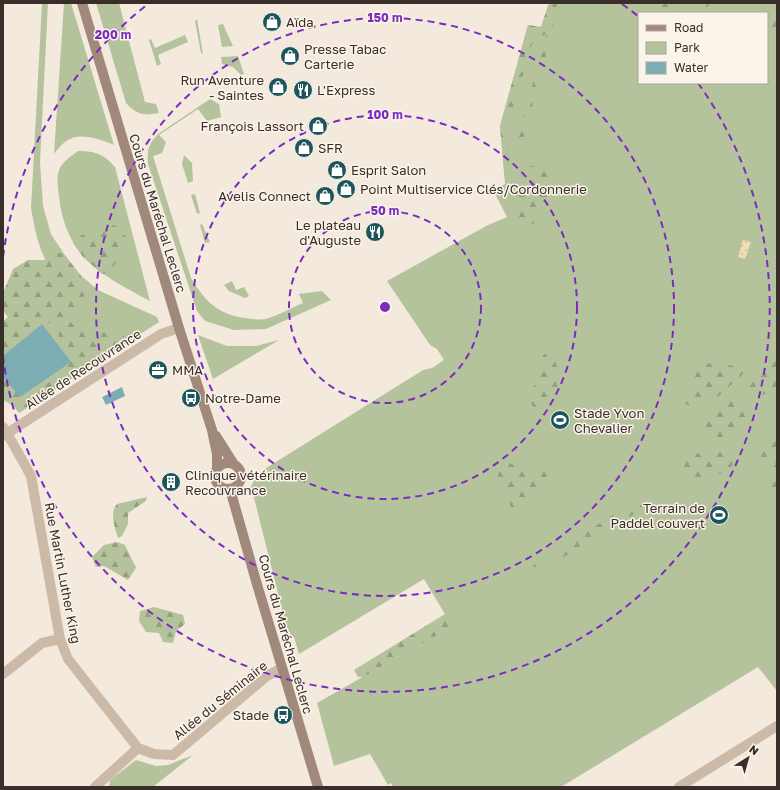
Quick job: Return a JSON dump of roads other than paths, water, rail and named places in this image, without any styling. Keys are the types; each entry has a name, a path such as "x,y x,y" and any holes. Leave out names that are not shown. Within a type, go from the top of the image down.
{"main road":[{"name":"Cours du Maréchal Leclerc","path":"82,3 179,328 212,430 217,454 217,468"},
{"name":"Cours du Maréchal Leclerc","path":"212,430 233,463"},
{"path":"224,463 233,463 240,471 241,478 237,485 230,489 222,488 218,485 214,477 217,468 224,463"},
{"name":"Cours du Maréchal Leclerc","path":"230,489 318,787"}],"street":[{"name":"Allée de Recouvrance","path":"4,432 161,334 179,328"},
{"name":"Rue Martin Luther King","path":"4,432 31,476 60,639 68,659 138,748"},
{"path":"3,674 42,643 60,639"},
{"name":"Allée du Séminaire","path":"138,748 154,754 172,755 267,676 282,668"},
{"path":"679,787 777,726"},
{"path":"97,786 138,748"}],"water":[{"path":"42,324 71,362 20,397 3,377 3,356"},
{"path":"122,387 125,396 106,405 102,397"}],"place":[{"name":"Aïda","path":"272,22"},
{"name":"Presse Tabac Carterie","path":"290,56"},
{"name":"Run Aventure - Saintes","path":"278,87"},
{"name":"L'Express","path":"303,90"},
{"name":"François Lassort","path":"318,126"},
{"name":"SFR","path":"304,148"},
{"name":"Esprit Salon","path":"337,170"},
{"name":"Point Multiservice Clés/Cordonnerie","path":"346,189"},
{"name":"Avelis Connect","path":"325,196"},
{"name":"Le plateau d'Auguste","path":"375,232"},
{"name":"MMA","path":"158,370"},
{"name":"Notre-Dame","path":"191,398"},
{"name":"Stade Yvon Chevalier","path":"560,420"},
{"name":"Clinique vétérinaire Recouvrance","path":"171,482"},
{"name":"Terrain de Paddel couvert","path":"719,515"},
{"name":"Stade","path":"283,715"}]}
